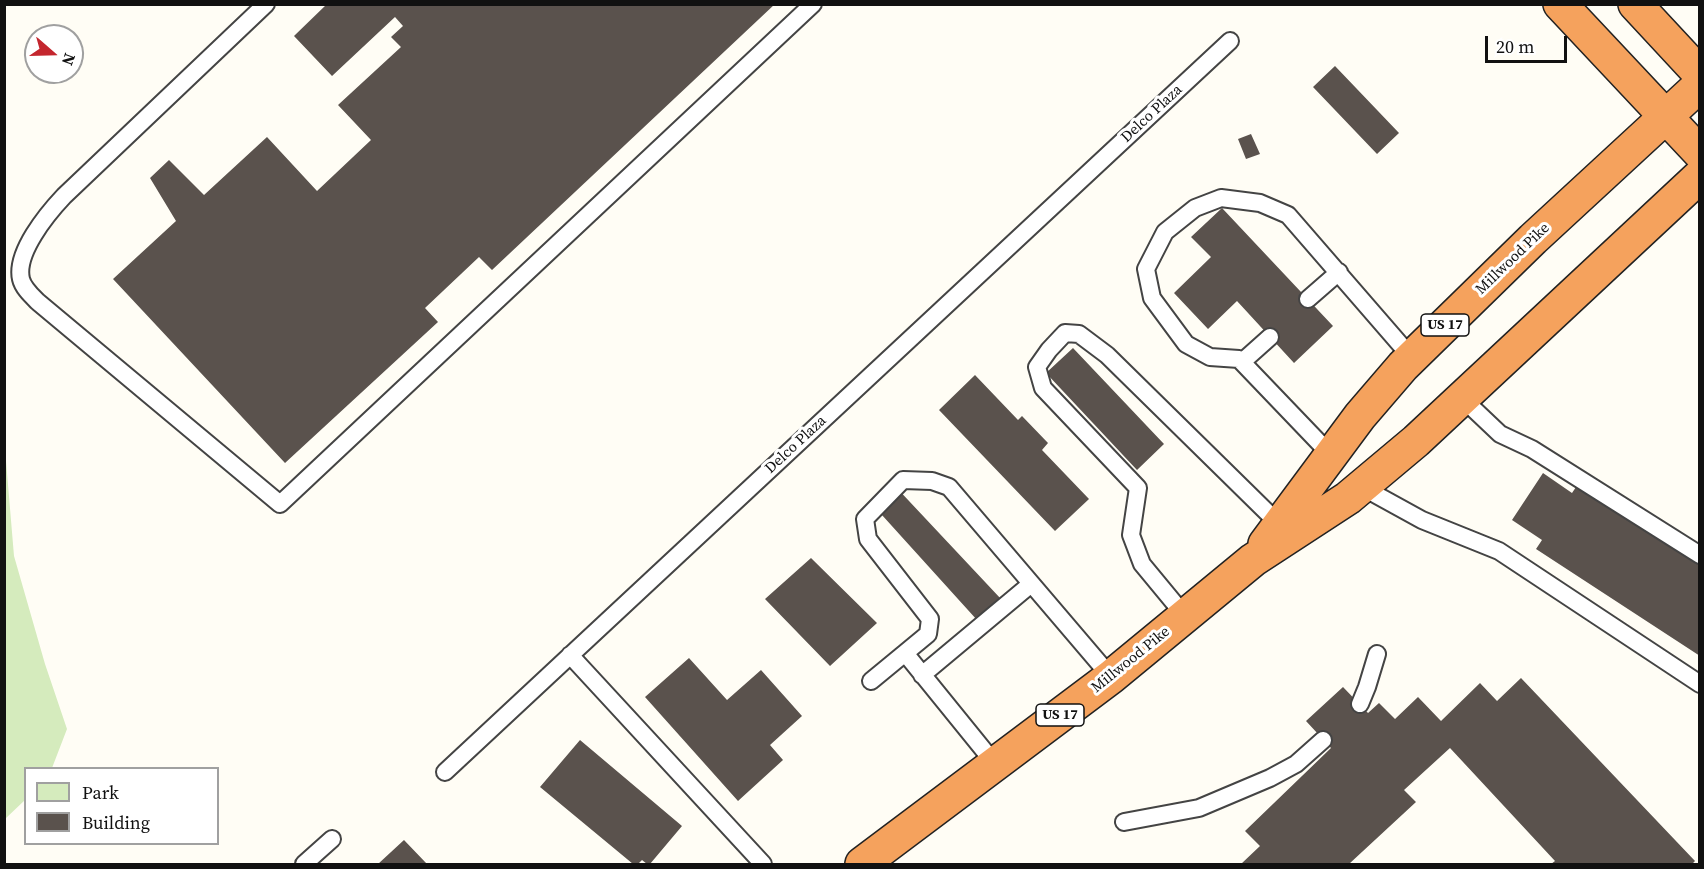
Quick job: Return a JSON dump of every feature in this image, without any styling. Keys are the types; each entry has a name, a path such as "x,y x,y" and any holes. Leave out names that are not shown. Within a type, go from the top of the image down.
{"highway":[{"path":"1560,4 1700,153"},
{"path":"1635,4 1700,74"},
{"name":"Millwood Pike","path":"1253,560 1359,416 1412,358 1533,238 1700,85"},
{"name":"Millwood Pike","path":"862,864 1111,677 1253,560 1362,487 1408,448 1700,176"}],"lane":[{"path":"266,4 47,214 27,248 22,261 20,278 38,302 280,504 813,4"},
{"name":"Delco Plaza","path":"445,772 1230,41"},
{"path":"1330,454 1239,359 1210,357 1186,344 1152,298 1146,269 1165,232 1195,208 1221,198 1260,203 1288,215 1412,358"},
{"path":"1308,299 1339,272"},
{"path":"1185,616 1142,564 1131,535 1138,488 1043,388 1037,367 1065,333 1079,334 1107,355 1279,524"},
{"path":"1242,362 1270,337"},
{"path":"1462,398 1500,434 1532,449 1700,555"},
{"path":"870,681 928,634 930,619 868,539 865,519 903,480 932,481 949,487 1111,677"},
{"path":"1362,487 1422,520 1499,551 1700,684"},
{"path":"922,675 1031,584"},
{"path":"905,653 995,764"},
{"path":"1360,704 1377,654"},
{"path":"570,656 763,864"},
{"path":"1124,822 1199,808 1209,804 1270,778 1296,764 1323,740"},
{"path":"304,864 332,839"}],"green space":[{"path":"5,449 14,556 45,664 67,729 52,767 24,767 24,801 5,819"}],"building":[{"path":"327,4 775,4 492,270 479,257 425,308 438,322 285,463 113,279 176,221 150,178 169,160 204,195 267,137 317,191 371,140 338,105 401,47 391,37 403,26 395,17 332,76 294,36"},
{"path":"1335,66 1399,133 1377,154 1313,87"},
{"path":"1251,134 1260,154 1246,159 1238,139"},
{"path":"1222,208 1333,326 1294,363 1237,301 1208,329 1174,293 1211,257 1191,237"},
{"path":"1073,348 1164,444 1137,470 1046,373"},
{"path":"975,375 1018,420 1022,416 1048,443 1042,450 1089,499 1055,531 939,410"},
{"path":"1543,473 1572,493 1578,484 1700,563 1700,656 1536,549 1542,540 1512,520"},
{"path":"894,485 1001,599 977,620 872,504"},
{"path":"811,558 877,623 830,666 765,599"},
{"path":"689,658 727,700 761,670 802,716 770,745 783,760 738,801 645,697"},
{"path":"1521,678 1695,861 1692,864 1551,864 1555,861 1450,748 1404,790 1416,802 1349,864 1241,864 1260,846 1245,831 1331,748 1306,721 1343,687 1368,713 1379,703 1395,719 1418,697 1441,721 1480,683 1497,701"},
{"path":"580,740 682,826 650,864 642,860 638,864 633,864 540,787"},
{"path":"404,840 427,864 378,864"}]}
